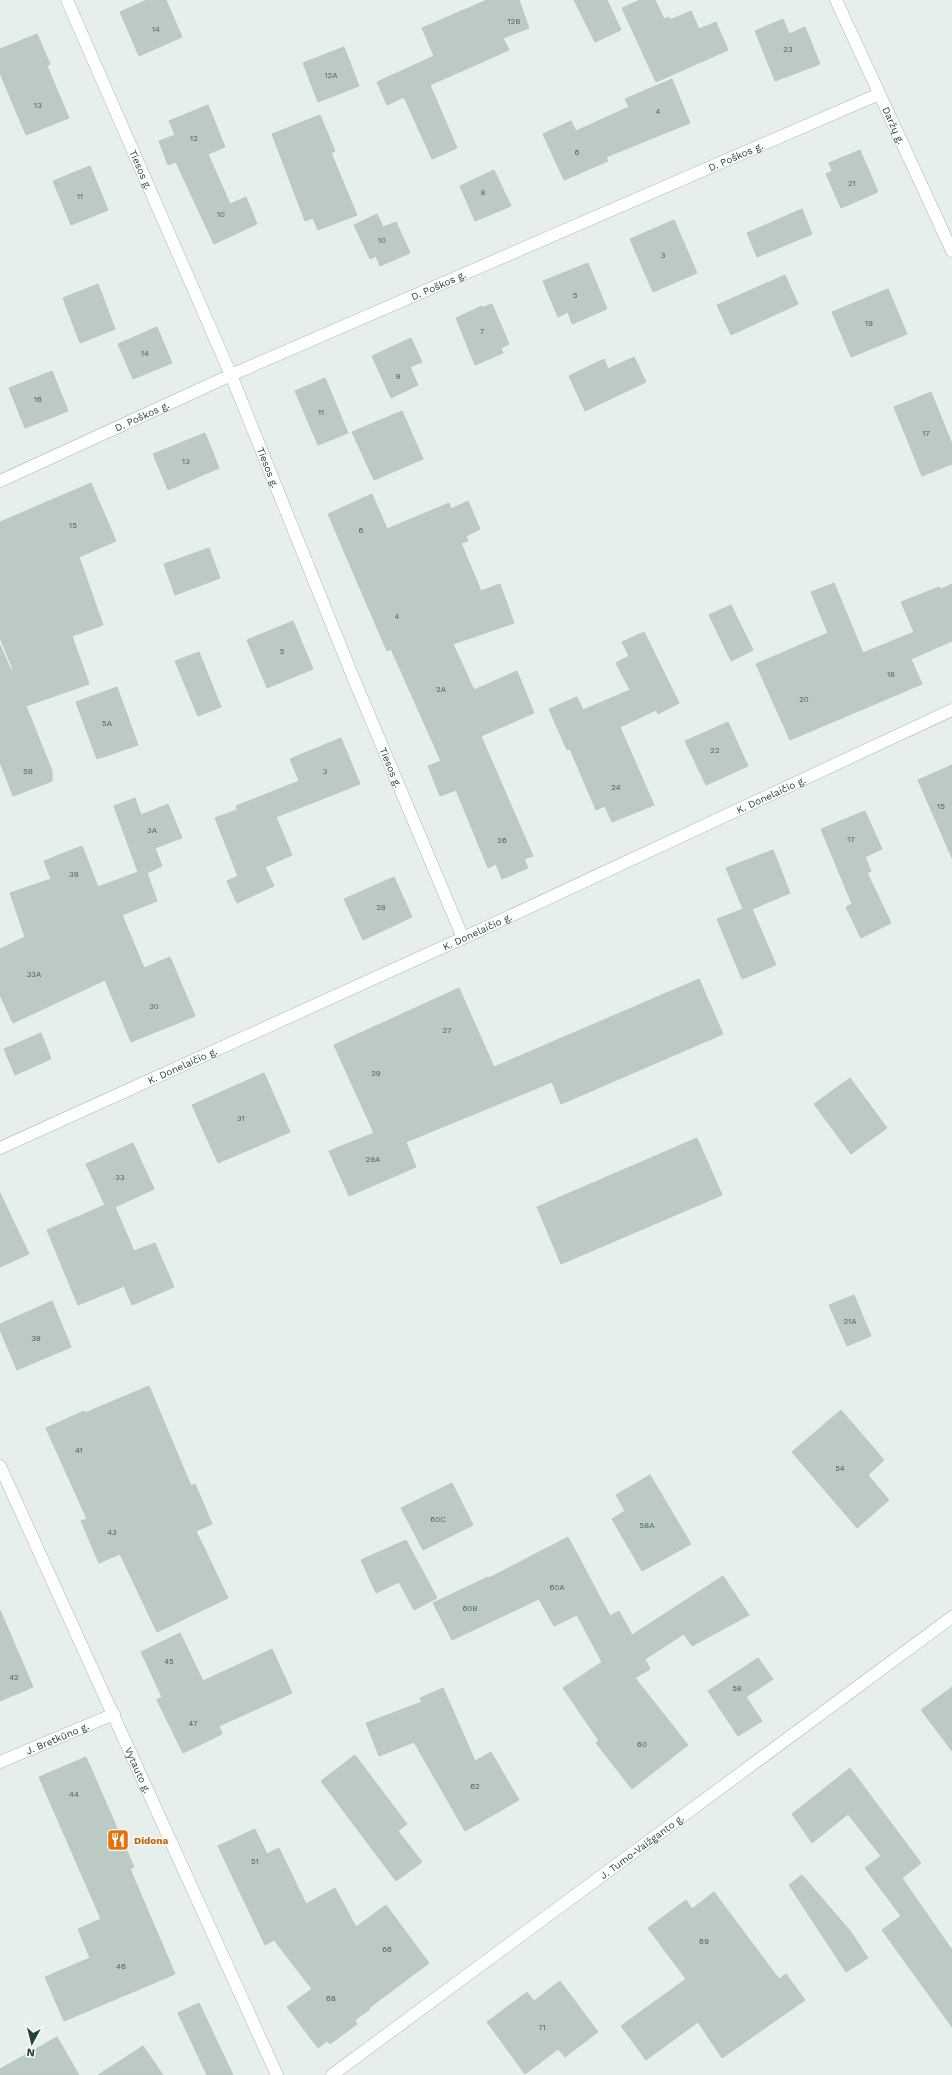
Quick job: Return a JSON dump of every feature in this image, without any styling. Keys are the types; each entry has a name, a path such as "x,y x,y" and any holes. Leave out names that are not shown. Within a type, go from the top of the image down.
{"street":[{"name":"Tiesos g.","path":"67,0 231,375 356,684 463,938"},
{"name":"Daržų g.","path":"836,0 878,94 952,251"},
{"name":"D. Poškos g.","path":"0,481 231,375 878,94"},
{"name":"K. Donelaičio g.","path":"0,1148 463,938 952,710"},
{"name":"Vytauto g.","path":"0,1466 277,2075"},
{"name":"J. Tumo-Vaižganto g.","path":"332,2075 952,1617"},
{"name":"J. Bretkūno g.","path":"0,1762 114,1714"}],"building":[{"path":"147,0 166,0 182,37 139,56 120,12"},
{"path":"487,0 519,0 529,28 503,38 509,50 430,85 457,148 432,159 404,97 387,105 377,82 434,56 422,28"},
{"path":"574,0 607,0 621,30 595,42"},
{"path":"640,0 655,0 664,19 669,17 670,20 691,11 699,29 716,22 728,50 656,82 622,8"},
{"path":"783,19 789,34 805,27 820,64 775,81 755,31"},
{"path":"37,34 50,64 47,66 69,118 26,135 0,73 0,49"},
{"path":"344,47 359,86 318,102 303,63"},
{"path":"672,79 690,123 606,157 608,161 564,180 543,134 571,121 576,131 629,107 625,99"},
{"path":"208,105 225,147 208,154 230,204 246,197 257,224 214,244 176,162 168,165 159,141 175,135 169,121"},
{"path":"320,115 335,151 331,153 357,215 318,230 313,218 305,221 272,134"},
{"path":"860,150 878,192 841,208 826,174 832,171 829,163"},
{"path":"90,166 108,210 71,225 53,181"},
{"path":"494,170 511,206 475,221 460,186"},
{"path":"802,209 812,234 757,257 747,233"},
{"path":"377,214 383,227 396,222 410,253 380,266 376,256 370,259 354,225"},
{"path":"674,220 697,273 653,292 630,239"},
{"path":"588,263 607,309 572,324 568,312 558,317 543,281"},
{"path":"785,275 798,304 731,335 717,305"},
{"path":"98,284 115,329 80,343 63,298"},
{"path":"888,289 907,334 851,357 832,312"},
{"path":"492,304 509,344 501,348 503,353 475,365 456,318 482,306 482,308"},
{"path":"157,327 172,363 133,379 118,344"},
{"path":"411,338 422,362 410,367 418,385 391,398 372,356"},
{"path":"634,357 646,382 585,411 569,376 604,359 608,369"},
{"path":"52,371 68,411 25,428 9,388"},
{"path":"325,378 348,433 318,445 295,391"},
{"path":"931,392 952,444 952,464 922,476 894,407"},
{"path":"402,411 423,459 374,480 352,432"},
{"path":"205,433 219,468 168,490 153,454"},
{"path":"91,483 116,541 79,557 103,625 72,636 89,684 26,706 52,771 52,781 13,796 0,762 0,645 11,670 13,669 0,638 0,522"},
{"path":"372,494 387,529 449,503 451,509 468,501 480,529 466,536 468,541 461,543 481,591 500,584 514,623 453,644 474,690 517,671 534,713 481,736 533,856 524,859 528,868 502,879 496,864 488,868 456,790 440,796 428,766 441,761 391,649 387,651 328,514"},
{"path":"209,548 220,578 175,595 164,564"},
{"path":"834,583 863,653 914,632 901,602 939,587 941,589 952,584 952,641 911,659 922,684 790,740 756,664 828,633 811,592"},
{"path":"731,605 753,650 731,661 709,615"},
{"path":"293,621 313,669 267,688 247,640"},
{"path":"644,632 679,703 658,714 656,710 620,727 654,805 612,822 605,806 596,810 570,749 567,750 549,709 577,697 583,710 630,690 616,663 629,656 622,642"},
{"path":"199,652 221,707 198,716 175,661"},
{"path":"117,687 138,745 97,759 76,702"},
{"path":"728,722 748,766 706,785 685,741"},
{"path":"341,738 360,784 276,817 292,855 265,867 274,886 237,903 227,881 238,876 215,818 237,810 236,806 299,781 290,759"},
{"path":"952,765 952,858 918,780"},
{"path":"135,798 141,815 168,804 182,838 155,848 162,866 147,873 157,901 122,915 144,968 170,957 195,1016 131,1042 105,980 13,1023 0,995 0,949 25,937 10,893 51,879 44,861 82,846 98,887 138,872 114,806"},
{"path":"865,811 882,849 865,857 871,871 867,873 891,923 861,938 846,907 852,904 821,829"},
{"path":"773,850 790,893 752,909 776,965 742,979 717,919 743,909 726,868"},
{"path":"394,877 412,917 363,940 344,899"},
{"path":"699,979 723,1034 561,1104 552,1082 406,1142 416,1167 349,1196 329,1151 374,1133 334,1045 459,988 494,1067"},
{"path":"41,1033 51,1059 15,1075 4,1049"},
{"path":"264,1073 290,1132 218,1163 192,1105"},
{"path":"850,1078 887,1128 851,1154 814,1104"},
{"path":"697,1138 722,1195 561,1264 537,1207"},
{"path":"133,1143 154,1189 115,1207 134,1251 155,1243 174,1287 132,1305 124,1286 78,1305 47,1230 105,1205 86,1164"},
{"path":"0,1193 29,1254 0,1267"},
{"path":"854,1295 871,1336 847,1346 829,1305"},
{"path":"52,1301 71,1347 17,1370 0,1330 0,1324"},
{"path":"149,1386 191,1486 195,1484 212,1524 196,1531 228,1598 157,1632 120,1554 99,1563 81,1521 87,1519 46,1428 84,1411 85,1413"},
{"path":"841,1410 884,1460 868,1475 889,1500 857,1528 792,1452"},
{"path":"650,1475 691,1544 642,1571 612,1519 625,1511 616,1495"},
{"path":"452,1483 473,1525 423,1550 401,1508"},
{"path":"568,1537 610,1616 619,1611 632,1635 723,1576 749,1615 692,1646 684,1634 645,1659 650,1669 635,1678 688,1745 632,1789 596,1743 599,1741 563,1688 602,1662 577,1615 554,1626 539,1599 452,1640 433,1603 488,1577 489,1578"},
{"path":"406,1540 437,1598 414,1610 399,1582 376,1593 361,1560"},
{"path":"0,1610 33,1687 0,1701"},
{"path":"180,1633 203,1681 272,1649 292,1693 219,1726 222,1734 183,1753 157,1700 162,1697 141,1652"},
{"path":"758,1658 773,1679 746,1697 762,1721 738,1736 708,1691"},
{"path":"952,1687 952,1751 921,1710"},
{"path":"443,1688 475,1761 491,1752 519,1800 465,1831 414,1742 379,1756 366,1723 422,1702 420,1698"},
{"path":"355,1755 407,1824 398,1831 422,1862 396,1881 321,1781"},
{"path":"86,1757 134,1867 130,1869 175,1974 64,2021 45,1977 90,1958 78,1929 101,1919 39,1777"},
{"path":"850,1768 921,1863 902,1878 952,1950 952,2027 882,1930 901,1916 865,1868 881,1856 848,1814 812,1843 792,1814"},
{"path":"255,1829 267,1854 279,1848 306,1904 335,1888 356,1927 386,1905 429,1963 369,2008 370,2009 355,2020 357,2024 330,2044 327,2041 318,2048 287,2007 312,1989 274,1940 265,1945 218,1846"},
{"path":"802,1875 851,1932 868,1958 846,1972 789,1885"},
{"path":"714,1892 779,1979 786,1974 805,2000 722,2058 698,2022 646,2060 621,2026 686,1979 648,1928 686,1900 692,1909"},
{"path":"560,1981 598,2032 565,2057 558,2049 525,2074 487,2022 527,1992 534,2001"},
{"path":"199,2003 233,2075 207,2075 178,2013"},
{"path":"57,2037 79,2075 0,2075 0,2069"},
{"path":"143,2046 163,2075 98,2075"}],"place":[{"name":"Didona","path":"118,1840"}]}
